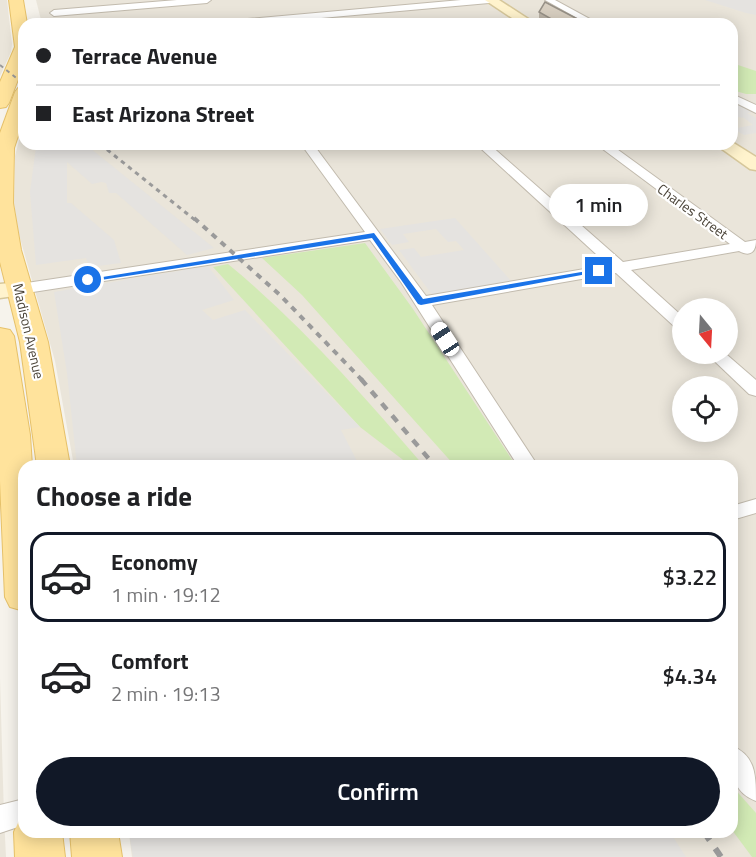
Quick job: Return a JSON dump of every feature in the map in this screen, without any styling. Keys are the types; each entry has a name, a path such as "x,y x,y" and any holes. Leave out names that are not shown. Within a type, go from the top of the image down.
{"main road":[{"path":"16,0 19,18"},
{"path":"29,0 33,18"},
{"path":"490,0 520,18"},
{"path":"0,103 18,58"},
{"name":"Madison Avenue","path":"18,108 6,141 1,187 8,242 10,290 34,340 53,460"},
{"path":"732,150 756,165"},
{"name":"Madison Avenue","path":"0,336 5,395 11,554 18,577"},
{"path":"38,838 40,857"},
{"path":"95,838 97,857"}],"street":[{"path":"291,18 490,0"},
{"path":"549,0 584,18"},
{"path":"54,13 204,2"},
{"path":"327,7 339,18"},
{"path":"738,100 756,110"},
{"path":"310,150 421,302 524,460"},
{"path":"489,150 672,315"},
{"name":"Charles Street","path":"611,150 749,245 756,257"},
{"path":"10,290 374,235"},
{"path":"421,302 749,245"},
{"path":"727,364 756,390"},
{"path":"738,511 756,506"},
{"path":"738,766 756,788"},
{"path":"0,819 18,814"}],"shaded area":[{"path":"0,0 7,0 12,44 11,52 0,76"},
{"path":"36,0 756,0 756,857 132,857 130,838 738,838 738,460 73,460 55,361 18,231 14,203 15,156 18,144 18,150 738,150 738,18 40,18"},
{"path":"705,0 756,0 756,15 746,13"},
{"path":"738,104 755,112 747,113 756,118 756,133 744,135 738,132 738,128 753,125 744,118 738,117"},
{"path":"36,150 92,150 214,248 187,255 116,193 109,193 106,183 92,184 67,162 67,203 71,203 114,240 121,263 90,267 86,258 36,265 30,192"},
{"path":"455,218 513,283 433,296 399,250 414,248 421,257 464,250 456,241 448,242 436,229 403,234 409,242 392,245 380,229"},
{"path":"208,266 234,300 202,310 213,320 245,310 360,427 341,430 356,460 76,460 67,373 54,292"},
{"path":"0,678 4,817 6,857 0,857"},
{"path":"130,838 674,838 686,857 133,857"}],"green space":[{"path":"738,65 756,71 756,94 738,92"},
{"path":"365,243 413,309 512,460 450,460 302,295 262,258"},
{"path":"228,264 281,311 354,387 419,460 403,460 360,427 213,267"},
{"path":"738,793 756,813 756,857 752,857 738,838"}],"building":[{"path":"545,2 576,18 550,18 539,12"}],"railway":[{"path":"0,65 18,79"},
{"path":"108,150 195,220"},
{"path":"194,218 281,296 362,380"},
{"path":"361,379 430,460"},
{"path":"708,838 721,857"}],"route":[{"path":"88,280 374,235 421,302 599,271"}]}
